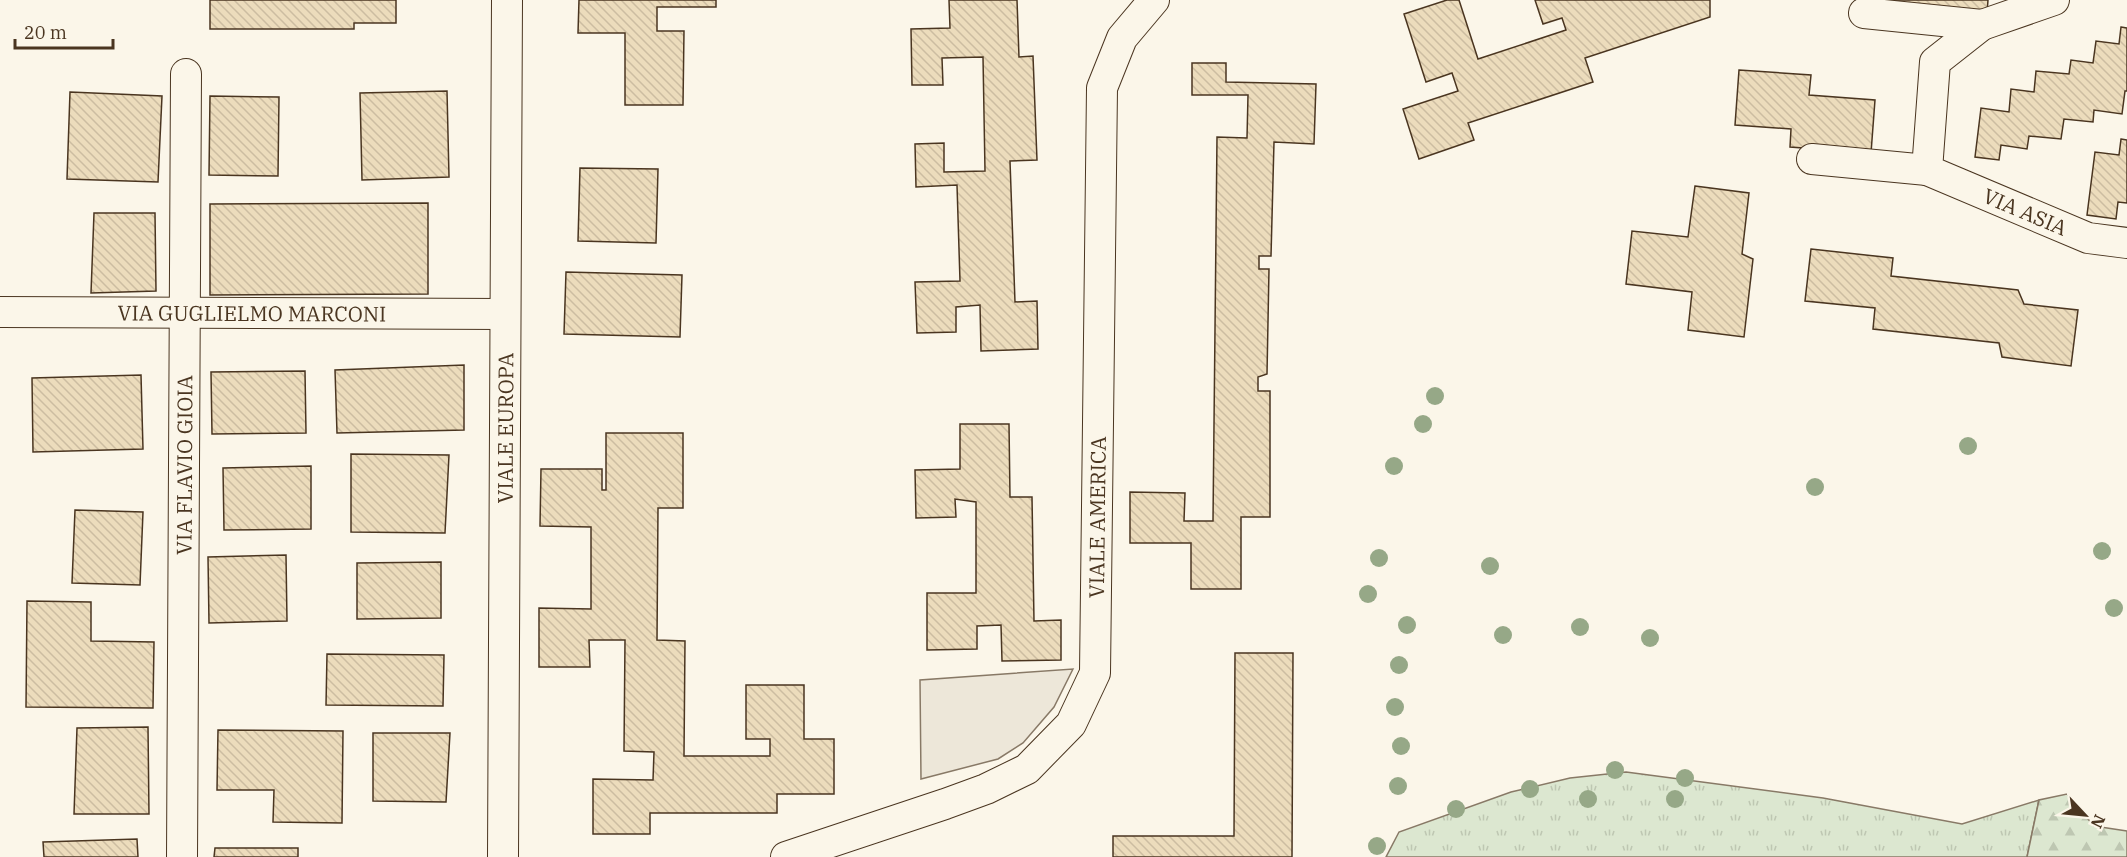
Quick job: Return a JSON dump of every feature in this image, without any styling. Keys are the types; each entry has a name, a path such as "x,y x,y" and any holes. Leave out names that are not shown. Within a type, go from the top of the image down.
{"street":[{"name":"VIALE EUROPA","path":"507,0 505,651 508,849"},
{"name":"VIALE AMERICA","path":"786,857 945,804 986,789 1027,769 1071,724 1095,674 1102,88 1122,38 1155,0"},
{"path":"1927,170 1935,62 1982,25 2054,0"},
{"path":"1864,13 1982,25"},
{"name":"VIA FLAVIO GIOIA","path":"182,857 186,74"},
{"name":"VIA ASIA","path":"1812,159 1927,170 2088,238 2127,243"},
{"name":"VIA GUGLIELMO MARCONI","path":"0,312 505,314"}],"green space":[{"path":"1626,772 1823,798 1962,824 2039,800 2027,857 1386,857 1399,832 1511,792 1570,778"},
{"path":"2067,794 2094,826 2127,831 2127,857 2027,857 2039,800"}],"shaded area":[{"path":"1073,669 1054,707 1023,743 998,759 921,779 920,680"}],"building":[{"path":"210,0 396,0 396,23 354,23 354,29 210,29"},
{"path":"579,0 716,0 716,7 657,7 657,31 684,31 683,105 625,105 625,33 578,33"},
{"path":"949,0 1017,0 1019,57 1033,56 1037,160 1010,161 1015,302 1037,301 1038,349 981,351 980,305 956,307 956,332 917,333 915,282 960,281 957,185 916,187 915,144 944,143 944,172 985,171 983,57 942,58 943,85 912,85 911,29 950,28"},
{"path":"1447,0 1459,0 1478,59 1566,30 1562,18 1543,24 1535,0 1710,0 1710,17 1585,58 1593,82 1468,123 1474,140 1419,159 1403,109 1458,91 1452,73 1426,82 1404,14"},
{"path":"1877,0 1988,0 1987,13"},
{"path":"2121,27 2127,28 2127,91 2125,91 2122,114 2094,110 2093,122 2064,119 2061,139 2029,136 2027,149 2001,145 1999,160 1975,157 1981,108 2009,112 2011,89 2034,92 2036,71 2069,74 2071,60 2093,63 2096,41 2119,44"},
{"path":"1192,63 1226,63 1226,82 1316,84 1314,144 1274,142 1271,256 1259,256 1259,269 1269,269 1267,374 1258,377 1258,391 1270,391 1270,517 1241,517 1241,589 1191,589 1191,543 1130,543 1130,492 1185,493 1184,521 1213,521 1217,137 1247,138 1248,95 1192,95"},
{"path":"1739,70 1811,75 1809,95 1875,100 1871,153 1790,147 1791,129 1735,125"},
{"path":"447,91 449,177 362,180 360,93"},
{"path":"70,92 162,96 158,182 67,179"},
{"path":"210,96 279,97 278,176 209,175"},
{"path":"2121,139 2127,140 2127,203 2118,202 2116,219 2087,215 2095,152 2119,155"},
{"path":"580,168 658,169 656,243 578,241"},
{"path":"1695,186 1749,193 1742,254 1753,259 1744,337 1688,330 1692,292 1626,284 1632,231 1688,237"},
{"path":"428,203 428,294 210,295 210,204"},
{"path":"94,213 155,213 156,291 91,293"},
{"path":"1811,249 1893,258 1891,276 2018,290 2024,304 2078,310 2071,366 2002,357 1999,343 1873,329 1875,308 1805,301"},
{"path":"566,272 682,275 680,337 564,334"},
{"path":"464,365 464,430 337,433 335,370"},
{"path":"305,371 306,433 212,434 211,372"},
{"path":"141,375 143,449 33,452 32,378"},
{"path":"960,424 1009,424 1010,497 1032,497 1034,621 1061,620 1061,660 1002,661 1001,625 977,626 977,649 927,650 927,593 976,593 976,502 955,499 956,517 916,518 915,470 960,469"},
{"path":"606,433 683,433 683,508 658,508 657,640 685,641 684,756 770,756 770,739 746,739 746,685 804,685 804,739 834,739 834,794 777,794 777,813 650,813 650,834 593,834 593,779 653,780 654,752 624,751 625,640 589,640 590,667 539,667 539,608 591,609 591,527 540,526 541,469 602,469 602,490 606,490"},
{"path":"351,454 449,455 445,533 351,532"},
{"path":"311,466 311,529 224,530 223,468"},
{"path":"75,510 143,512 140,585 72,583"},
{"path":"286,555 287,621 209,623 208,557"},
{"path":"441,562 441,618 357,619 357,563"},
{"path":"27,601 91,602 91,641 154,642 153,708 26,707"},
{"path":"1235,653 1293,653 1292,857 1113,857 1113,836 1234,836"},
{"path":"327,654 444,655 443,706 326,705"},
{"path":"148,727 149,814 74,814 77,728"},
{"path":"218,730 343,731 342,823 273,822 274,790 217,790"},
{"path":"373,733 450,733 446,802 373,801"},
{"path":"137,839 138,857 44,857 43,842"},
{"path":"215,848 298,848 298,857 214,857"}]}
